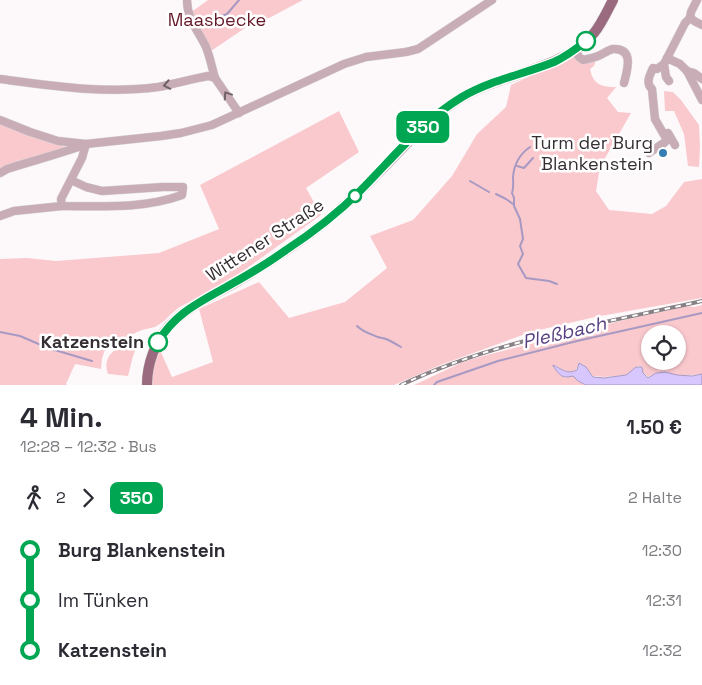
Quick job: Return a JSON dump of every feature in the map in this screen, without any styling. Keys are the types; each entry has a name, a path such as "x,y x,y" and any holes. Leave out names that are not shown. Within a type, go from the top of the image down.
{"main road":[{"name":"Wittener Straße","path":"147,385 149,366 154,350 163,334 182,313 256,270 318,227 357,194 428,122 453,103 482,88 555,61 575,50 600,24 613,0"}],"street":[{"path":"187,0 190,19 206,47 215,78 239,112"},
{"path":"0,120 58,141 86,144 181,133 212,125 344,64 366,58 418,49 492,0"},
{"path":"649,153 667,140 655,119 652,89 648,86 648,82 653,68 657,69 665,61 690,18 697,0"},
{"path":"690,18 702,25"},
{"path":"575,50 583,60 594,58 611,49 620,50 627,56 629,67 624,83"},
{"path":"665,61 680,64 687,71 702,100"},
{"path":"665,61 666,77 669,81"},
{"path":"687,71 694,73 702,79"},
{"path":"0,79 75,89 108,90 158,87 208,76 215,78"},
{"path":"654,113 675,145"},
{"path":"0,173 7,169 86,144"},
{"path":"62,206 61,199 82,158 86,144"},
{"path":"0,216 14,211 62,206 103,207 154,202 182,195 182,187 163,186 102,191 86,187 71,180"}],"green space":[{"name":"Maasbecke","path":"208,0 303,0 271,17 248,26 211,51 190,13"},
{"path":"573,56 584,63 596,60 594,66 590,69 593,79 602,86 616,87 607,98 618,112 631,113 600,167 596,191 609,210 652,214 666,206 684,182 702,179 702,298 595,317 531,332 443,364 394,385 152,385 153,369 160,350 172,377 213,362 199,309 259,282 289,318 345,302 387,268 370,236 413,220 452,176 477,134 506,107 511,85"},
{"path":"664,91 673,92 699,125 699,167 688,166 684,134 674,111 665,111"},
{"path":"339,111 359,152 306,188 321,215 236,276 178,308 155,327 142,330 115,342 104,352 101,369 75,364 67,385 0,385 0,259 27,258 56,261 159,253 219,229 200,185"},
{"path":"0,122 64,145 62,150 0,172"},
{"path":"702,305 702,374 676,375 665,372 656,373 648,377 643,370 686,370 686,325 641,325 641,367 637,366 626,375 593,376 586,367 579,363 576,370 570,372 553,366 561,376 573,376 586,385 414,385 463,362 483,356 687,306"},
{"path":"140,338 128,376 108,374 106,366 110,355 121,346"}],"shaded area":[{"path":"579,363 586,367 593,377 604,378 626,375 636,367 641,367 641,370 648,378 656,373 665,372 692,376 702,374 702,385 586,385 573,376 561,376 553,365 565,371 577,370"}],"waterway":[{"path":"203,23 227,14 239,0"},
{"path":"530,147 518,160 513,177 512,193 514,206 520,219 523,239 520,246 523,254 518,264 526,278 557,284"},
{"path":"517,166 524,168 533,158"},
{"path":"470,181 489,192"},
{"path":"496,194 513,204"},
{"name":"Pleßbach","path":"434,385 437,382 498,361 702,313"},
{"path":"357,326 367,333 386,339 401,347"},
{"path":"0,332 20,336 48,348 92,361"}],"railway":[{"path":"401,385 437,369 511,345 702,301"}],"bus line":[{"name":"350","path":"158,342 182,313 285,251 338,211 428,122 462,97 491,84 555,61 575,50 586,41"}],"place":[{"name":"Turm der Burg Blankenstein","path":"663,153"},
{"name":"Katzenstein","path":"158,342"}]}
